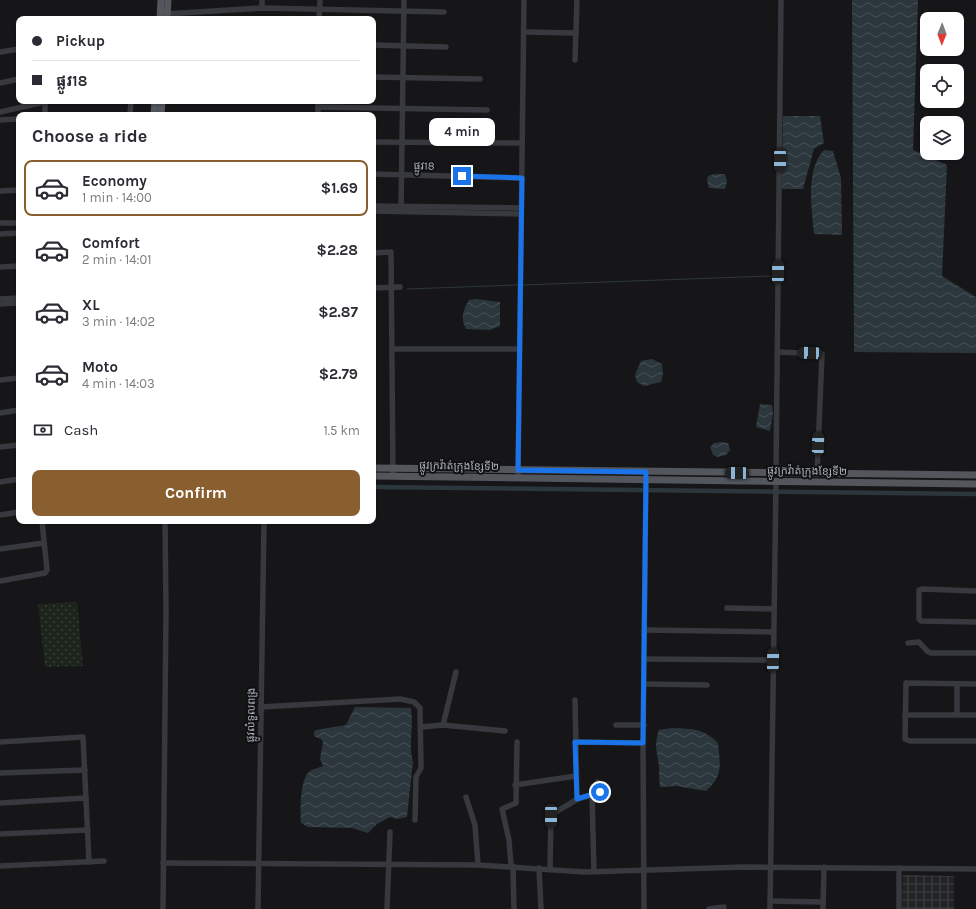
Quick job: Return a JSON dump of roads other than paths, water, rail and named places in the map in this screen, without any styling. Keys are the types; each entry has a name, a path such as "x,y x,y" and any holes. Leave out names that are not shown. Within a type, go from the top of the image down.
{"main road":[{"path":"160,0 164,16"},
{"path":"164,16 168,0"},
{"name":"ផ្លូវក្រវ៉ាត់ក្រុងខ្សែទី២","path":"376,468 976,475"},
{"path":"646,472 646,482"},
{"path":"776,473 776,488"},
{"name":"ផ្លូវក្រវ៉ាត់ក្រុងខ្សែទី២","path":"376,476 518,478 776,488 976,484"}],"street":[{"path":"262,0 262,8"},
{"path":"319,16 320,0"},
{"path":"401,209 404,0"},
{"path":"518,478 524,0"},
{"path":"575,60 576,0"},
{"path":"776,473 781,0"},
{"path":"164,16 262,8 444,12"},
{"path":"524,32 576,33"},
{"path":"376,45 446,47"},
{"path":"0,52 16,49"},
{"path":"376,77 480,80"},
{"path":"0,83 16,80"},
{"path":"0,112 34,104"},
{"path":"318,104 487,110"},
{"path":"0,120 16,119"},
{"path":"376,142 522,144"},
{"name":"ផ្លូវ18","path":"376,174 522,178"},
{"path":"0,191 16,190"},
{"path":"376,206 401,209"},
{"path":"376,211 401,209 521,211"},
{"path":"0,223 16,223"},
{"path":"0,234 16,233"},
{"path":"376,253 391,252 393,476"},
{"path":"0,267 16,266"},
{"path":"376,288 400,287"},
{"path":"0,299 16,298"},
{"path":"0,304 16,304"},
{"path":"392,349 520,349"},
{"path":"778,352 822,354 817,474"},
{"path":"0,380 16,378"},
{"path":"0,413 16,410"},
{"path":"0,447 16,444"},
{"path":"0,482 16,479"},
{"path":"644,909 643,743 646,482"},
{"path":"770,909 776,488"},
{"path":"0,514 16,512"},
{"path":"0,581 45,573 47,570 42,524"},
{"path":"163,909 166,610 165,524"},
{"name":"ផ្លូវលំទួលពង្រ","path":"258,909 264,524"},
{"path":"0,549 44,543"},
{"path":"976,590 919,590 919,619 921,621 976,622"},
{"path":"727,608 774,609"},
{"path":"644,630 773,632"},
{"path":"908,643 920,642 927,651 931,653 976,653"},
{"path":"644,659 773,660"},
{"path":"443,725 456,672"},
{"path":"976,684 906,683 904,739 976,741"},
{"path":"644,684 708,685"},
{"path":"957,684 957,714"},
{"path":"262,707 400,699 414,702 420,708 421,768 416,777 415,820"},
{"path":"575,700 577,799"},
{"path":"905,715 976,715"},
{"path":"420,728 443,725 505,731"},
{"path":"616,725 644,725"},
{"path":"0,742 82,737 89,862"},
{"path":"514,909 509,840 502,809 516,803 515,785 517,742"},
{"path":"575,742 643,743"},
{"path":"0,773 84,770"},
{"path":"515,785 576,776"},
{"path":"550,869 551,816 556,810 568,806 577,799 600,792 598,782"},
{"path":"592,795 594,872"},
{"path":"466,797 474,825 478,865"},
{"path":"0,803 86,798"},
{"path":"0,834 88,830"},
{"path":"387,909 390,832"},
{"path":"0,866 104,861"},
{"path":"163,863 478,865 594,872 771,867 976,869"},
{"path":"823,909 824,867"},
{"path":"539,868 541,909"},
{"path":"899,868 899,909"},
{"path":"770,901 823,902"},
{"path":"709,909 724,907"}],"water":[{"path":"852,0 918,0 913,150 920,153 920,160 936,160 947,165 942,276 976,297 976,353 854,352"},
{"path":"783,116 820,116 824,143 814,149 803,189 782,189"},
{"path":"824,150 833,151 841,178 842,235 814,234 811,201 812,179 818,158"},
{"path":"725,174 727,181 725,189 709,188 707,181 708,176"},
{"path":"476,299 500,302 500,326 490,330 466,329 463,321 465,307 469,300"},
{"path":"652,359 662,364 663,374 661,382 644,386 637,382 635,375 641,361"},
{"path":"760,404 772,405 773,414 770,431 756,427"},
{"path":"714,443 728,443 730,450 726,455 718,457 713,455 710,447"},
{"path":"355,707 411,708 411,749 413,762 407,817 397,819 390,817 377,824 368,833 352,828 308,827 301,823 302,789 306,776 309,772 323,766 320,759 323,742 321,739 314,736 314,732 316,730 346,725"},
{"path":"672,728 697,730 707,734 718,743 720,769 716,780 706,791 676,786 660,787 656,745 657,736 659,730"}],"waterway":[{"path":"523,285 770,276"},
{"path":"407,289 517,285"},
{"path":"376,487 976,494"}]}
